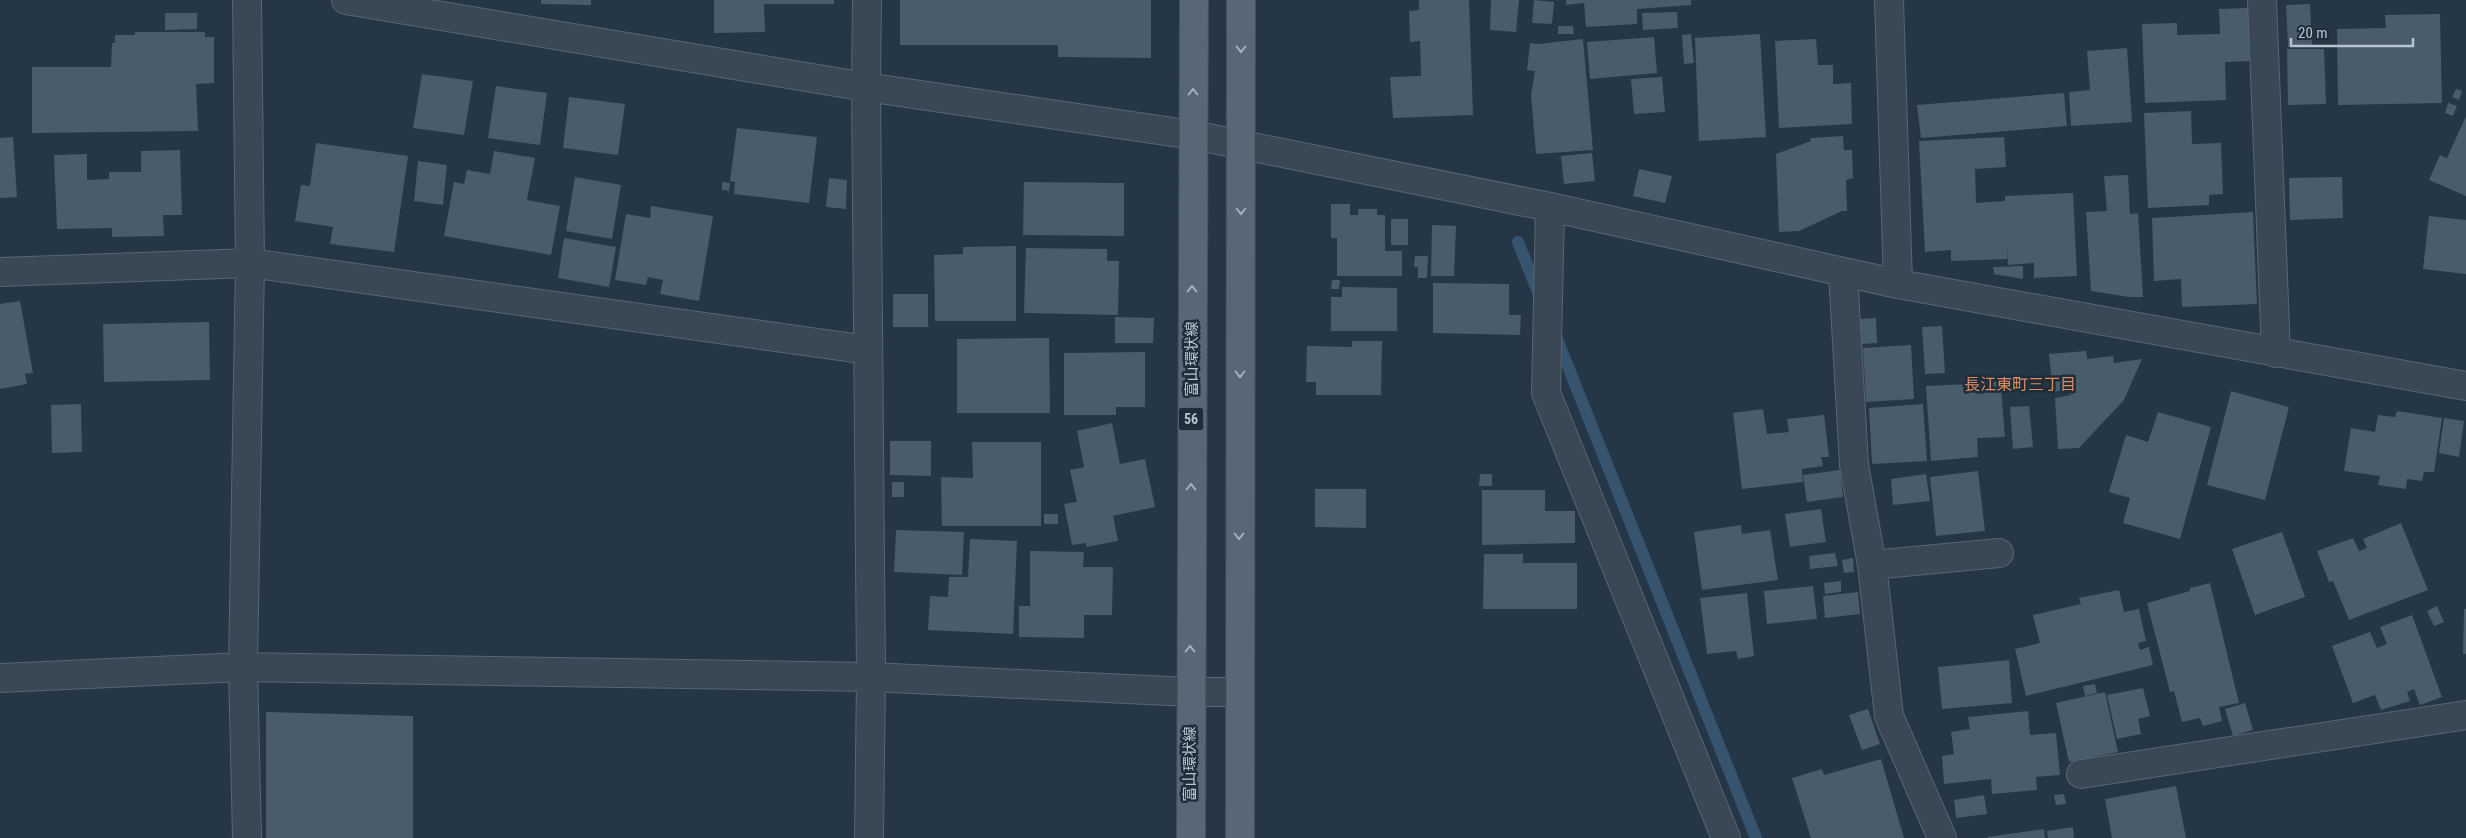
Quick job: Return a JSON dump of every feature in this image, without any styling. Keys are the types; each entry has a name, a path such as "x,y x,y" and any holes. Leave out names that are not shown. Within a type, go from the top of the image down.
{"main road":[{"name":"富山環状線","path":"1190,838 1194,0"},
{"path":"1240,838 1241,0"}],"street":[{"path":"247,0 250,263 243,667 247,838"},
{"path":"346,0 866,87 1193,135 1550,207 1898,284 2466,386"},
{"path":"868,0 866,87 871,678 869,838"},
{"path":"1889,0 1898,284"},
{"path":"2262,0 2276,353"},
{"path":"1550,207 1546,393 1726,838"},
{"path":"0,272 250,263 868,350"},
{"path":"1843,272 1854,465 1872,565 1890,716 1942,838"},
{"path":"1872,565 1999,553"},
{"path":"0,678 243,667 871,678 1190,692 1239,692"},
{"path":"2081,774 2466,715"}],"building":[{"path":"541,0 591,0 591,5 541,4"},
{"path":"714,0 834,0 834,4 764,4 765,32 714,33"},
{"path":"900,0 1151,0 1151,58 1058,57 1058,45 900,45"},
{"path":"1419,0 1469,0 1473,115 1393,118 1390,77 1421,76 1420,41 1410,42 1409,11 1419,10"},
{"path":"1491,0 1519,0 1516,32 1490,30"},
{"path":"1534,0 1554,2 1552,24 1532,23"},
{"path":"1566,0 1691,0 1691,5 1637,9 1637,24 1586,27 1584,3 1566,5"},
{"path":"2310,4 2312,46 2288,47 2286,5"},
{"path":"2248,8 2250,61 2225,62 2226,100 2145,103 2142,24 2177,23 2177,35 2220,34 2219,9"},
{"path":"1677,12 1678,28 1643,30 1642,13"},
{"path":"165,13 197,13 197,29 165,30"},
{"path":"2440,14 2442,103 2338,105 2337,29 2386,28 2385,15"},
{"path":"1558,26 1573,26 1574,34 1558,34"},
{"path":"135,32 205,32 205,37 214,37 214,83 196,84 198,131 32,133 32,67 111,67 112,43 115,43 115,35 135,35"},
{"path":"1691,34 1694,63 1684,64 1682,35"},
{"path":"1760,34 1766,137 1699,141 1695,38"},
{"path":"1654,37 1657,73 1590,79 1587,42"},
{"path":"1583,39 1593,150 1536,154 1531,95 1535,71 1527,70 1530,43 1538,44"},
{"path":"1816,39 1818,65 1833,65 1833,84 1851,83 1852,124 1779,128 1775,41"},
{"path":"2127,48 2132,122 2071,126 2069,92 2090,90 2087,51"},
{"path":"2287,49 2324,49 2326,104 2288,105"},
{"path":"422,74 473,81 464,135 413,128"},
{"path":"1662,77 1665,112 1634,114 1631,79"},
{"path":"496,86 547,93 540,145 488,138"},
{"path":"2456,89 2462,91 2459,100 2452,97"},
{"path":"2064,93 2067,126 1921,138 1917,105"},
{"path":"569,97 625,104 618,155 563,148"},
{"path":"2448,103 2457,106 2453,116 2445,113"},
{"path":"2191,111 2192,144 2221,143 2223,194 2209,195 2209,205 2148,208 2144,113"},
{"path":"2466,116 2466,196 2429,180 2440,155 2447,158"},
{"path":"737,128 817,137 809,203 734,194 735,182 730,181"},
{"path":"1843,136 1844,150 1852,150 1853,178 1846,180 1847,211 1842,211 1799,231 1779,232 1776,154 1811,141 1810,138"},
{"path":"13,137 17,197 0,198 0,138"},
{"path":"2004,137 2006,167 1975,169 1976,203 2005,201 2005,196 2073,193 2077,276 2034,278 2034,263 2008,265 2007,248 2007,259 1951,261 1951,250 1925,252 1919,141"},
{"path":"316,143 408,156 394,252 330,244 333,227 295,221 301,185 310,186"},
{"path":"180,150 182,215 163,215 164,236 112,237 112,228 57,229 54,155 87,154 87,180 109,179 109,172 141,172 141,151"},
{"path":"494,151 535,158 527,200 560,206 551,255 444,236 454,182 464,184 467,170 490,174"},
{"path":"1592,153 1595,181 1564,184 1561,156"},
{"path":"418,161 447,165 443,205 414,201"},
{"path":"1639,169 1672,176 1665,203 1633,196"},
{"path":"2128,175 2130,214 2138,213 2143,297 2129,297 2091,291 2086,212 2107,211 2104,176"},
{"path":"575,177 621,185 612,239 566,231"},
{"path":"2342,177 2343,218 2290,220 2289,178"},
{"path":"829,178 847,180 846,209 826,207"},
{"path":"722,182 730,183 729,191 722,190"},
{"path":"1024,182 1124,183 1124,236 1023,235"},
{"path":"1331,204 1350,204 1350,215 1358,215 1358,209 1377,209 1377,215 1385,215 1385,251 1402,251 1402,276 1337,276 1337,238 1331,238"},
{"path":"651,206 713,216 699,301 660,294 663,280 648,277 646,285 615,280 626,214 650,218"},
{"path":"2253,212 2257,304 2182,307 2181,279 2154,281 2152,218"},
{"path":"2429,216 2466,220 2466,274 2423,269"},
{"path":"1391,219 1408,219 1408,245 1391,245"},
{"path":"1432,225 1456,226 1454,276 1431,276"},
{"path":"564,238 616,247 609,287 558,278"},
{"path":"1016,246 1016,321 935,321 934,255 963,254 963,247"},
{"path":"1026,248 1107,249 1107,261 1119,261 1118,315 1024,313"},
{"path":"1415,256 1428,256 1427,278 1418,278 1418,267 1414,267"},
{"path":"2023,266 2023,279 1994,274 1993,267"},
{"path":"1332,280 1340,280 1339,289 1331,289"},
{"path":"1433,283 1509,284 1509,315 1521,315 1520,335 1433,333"},
{"path":"1342,287 1397,288 1397,331 1331,331 1331,297 1342,297"},
{"path":"893,294 928,294 928,327 893,327"},
{"path":"20,301 33,373 25,374 27,384 0,389 0,304"},
{"path":"1115,317 1154,318 1153,343 1115,343"},
{"path":"1876,318 1877,343 1862,344 1860,319"},
{"path":"209,322 210,380 104,382 103,324"},
{"path":"1942,326 1945,373 1925,374 1922,327"},
{"path":"1049,338 1050,413 957,413 957,339"},
{"path":"1352,341 1382,341 1381,395 1316,395 1316,382 1306,382 1307,346 1352,347"},
{"path":"1911,345 1914,399 1866,402 1863,348"},
{"path":"2086,351 2087,359 2113,356 2114,363 2142,359 2124,400 2079,448 2058,449 2055,398 2071,395 2070,389 2053,392 2049,354"},
{"path":"1145,352 1145,407 1116,407 1116,415 1064,415 1064,353"},
{"path":"2000,376 2005,437 1977,438 1978,457 1931,461 1926,386 1970,384 1968,378"},
{"path":"2231,391 2289,407 2265,500 2207,485"},
{"path":"81,404 82,452 52,453 51,405"},
{"path":"1923,404 1927,461 1872,464 1869,408"},
{"path":"2029,406 2033,447 2013,449 2010,407"},
{"path":"1763,409 1767,434 1789,432 1787,419 1824,415 1829,457 1821,457 1823,466 1802,469 1803,482 1742,489 1733,413"},
{"path":"2397,411 2442,418 2434,472 2424,472 2422,481 2407,479 2406,489 2378,485 2380,476 2344,471 2351,428 2375,432 2378,415 2395,417"},
{"path":"2158,412 2211,427 2180,539 2123,523 2130,498 2109,492 2126,435 2148,442"},
{"path":"2444,418 2464,421 2459,457 2439,453"},
{"path":"1112,423 1120,464 1145,459 1155,507 1113,516 1118,541 1086,547 1086,543 1072,545 1064,504 1077,502 1070,470 1084,467 1077,431"},
{"path":"890,441 931,441 931,476 890,475"},
{"path":"972,442 1041,442 1041,526 942,526 941,477 973,478"},
{"path":"1840,470 1843,497 1807,502 1803,475"},
{"path":"1978,471 1985,531 1936,536 1930,477"},
{"path":"1480,474 1492,474 1492,486 1479,486"},
{"path":"1926,474 1930,501 1893,505 1891,479"},
{"path":"892,482 904,482 904,497 892,497"},
{"path":"1315,489 1366,489 1366,528 1315,527"},
{"path":"1482,490 1545,490 1545,511 1575,511 1575,543 1482,545"},
{"path":"1821,509 1826,542 1790,547 1785,514"},
{"path":"1044,514 1058,514 1058,524 1044,524"},
{"path":"2401,523 2428,590 2349,620 2333,581 2329,582 2317,551 2353,538 2359,551 2367,548 2363,539"},
{"path":"1741,525 1742,534 1770,530 1778,580 1702,590 1694,532"},
{"path":"896,530 964,532 962,575 894,572"},
{"path":"2282,532 2305,597 2255,615 2232,549"},
{"path":"970,539 1017,541 1013,634 928,630 930,596 948,597 949,577 968,577"},
{"path":"1030,551 1084,552 1083,567 1113,567 1112,615 1084,615 1084,638 1019,637 1019,606 1030,606"},
{"path":"1835,553 1838,566 1810,569 1809,556"},
{"path":"1484,554 1523,554 1523,563 1577,563 1577,609 1483,609"},
{"path":"1853,558 1854,572 1844,573 1842,560"},
{"path":"1841,581 1841,592 1825,594 1824,583"},
{"path":"2210,583 2239,703 2219,707 2222,721 2203,726 2200,718 2182,722 2174,691 2170,692 2147,603 2190,591 2190,588"},
{"path":"1813,586 1817,619 1767,624 1764,591"},
{"path":"2119,590 2124,612 2139,609 2146,641 2138,643 2140,650 2149,647 2153,665 2026,696 2015,649 2040,643 2033,615 2081,604 2079,598"},
{"path":"1858,592 1860,614 1825,618 1823,596"},
{"path":"1747,593 1754,656 1738,659 1736,651 1707,654 1700,598"},
{"path":"2437,606 2444,622 2434,626 2427,611"},
{"path":"2464,609 2466,609 2466,654 2463,654"},
{"path":"2412,615 2442,697 2420,705 2414,689 2407,692 2410,701 2381,710 2375,695 2353,703 2332,646 2370,632 2377,648 2387,644 2380,627"},
{"path":"2009,660 2012,703 1942,709 1938,667"},
{"path":"2095,684 2097,693 2085,696 2083,686"},
{"path":"2143,688 2150,716 2138,719 2141,734 2117,739 2107,695"},
{"path":"2105,692 2118,752 2069,762 2056,703"},
{"path":"2245,703 2253,730 2233,736 2225,709"},
{"path":"1868,709 1880,744 1862,750 1849,715"},
{"path":"2028,711 2030,735 2056,733 2060,775 2036,777 2037,790 1992,794 1991,779 1944,784 1942,756 1954,754 1951,732 1970,729 1968,717"},
{"path":"266,712 413,716 413,838 266,838"},
{"path":"1881,759 1904,838 1811,838 1792,778 1822,769 1824,775"},
{"path":"2176,786 2186,838 2112,838 2105,799"},
{"path":"2064,794 2066,804 2056,805 2054,795"},
{"path":"1984,795 1987,814 1956,818 1954,800"},
{"path":"2073,827 2074,838 2048,838 2047,831"},
{"path":"2044,829 2045,838 1987,837"}],"waterway":[{"path":"1518,242 1541,300"},
{"path":"1555,334 1756,838"}],"district":[{"name":"長江東町三丁目","path":"2020,384"}]}
